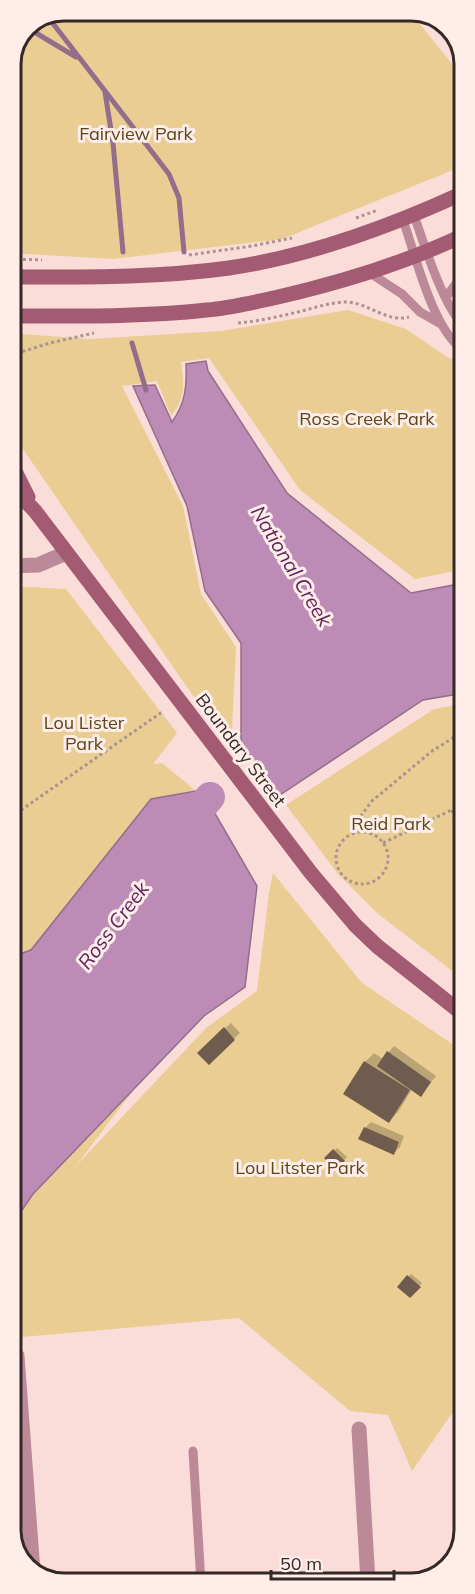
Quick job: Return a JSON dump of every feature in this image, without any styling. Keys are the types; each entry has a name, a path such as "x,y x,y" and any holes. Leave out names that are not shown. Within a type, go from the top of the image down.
{"main road":[{"path":"21,276 120,277 230,267 305,252 367,234 454,197"},
{"path":"21,316 151,315 209,310 319,288 422,255 454,240"},
{"name":"Boundary Street","path":"21,484 34,511"},
{"name":"Boundary Street","path":"21,497 323,889 376,946 454,1007"},
{"name":"Boundary Street","path":"438,994 454,1002"}],"street":[{"path":"21,566 38,565 66,553"},
{"path":"21,1410 32,1558"},
{"path":"359,1429 367,1573"}],"lane":[{"path":"409,217 441,324 454,343"},
{"path":"422,255 454,313"},
{"path":"370,273 395,288 420,312 441,324"},
{"path":"446,297 454,286"},
{"path":"193,1451 200,1573"}],"path":[{"path":"351,220 384,208"},
{"path":"185,256 294,237"},
{"path":"21,259 45,260"},
{"path":"21,810 162,712"},
{"path":"354,833 360,817 372,801 432,751 454,737"},
{"path":"383,843 453,810 454,814"},
{"path":"354,833 370,833 383,843 388,860 387,868 382,875 367,884 350,881 343,876 336,860 340,844 354,833"}],"green space":[{"name":"Fairview Park","path":"64,21 414,21 418,22 454,66 454,170 282,239 113,259 21,254 21,64 28,40 40,28"},
{"name":"Ross Creek Park","path":"348,310 406,329 454,359 454,571 415,579 300,490 209,358 181,362 182,397 171,416 157,381 122,386 183,506 201,594 236,647 231,751 21,446 21,334 90,339 221,331"},
{"name":"Lou Lister Park","path":"21,587 66,589 177,733 153,764 162,763 196,791 150,799 31,950 21,954"},
{"name":"Reid Park","path":"454,706 454,972 377,913 338,874 286,805 434,709"},
{"name":"Lou Litster Park","path":"273,873 362,983 454,1045 454,1410 412,1471 388,1415 350,1411 239,1318 21,1337 21,1211 33,1194 135,1088 75,1167 206,1028 257,991"}],"water":[{"path":"206,361 208,371 287,493 411,593 454,585 454,695 423,700 277,797 241,744 241,643 205,591 187,506 133,386 155,385 172,422 180,409 184,395 186,364"},
{"path":"196,791 213,810 257,886 245,987 204,1016 33,1194 21,1211 21,954 31,950 151,799"}],"building":[{"path":"224,1027 235,1040 209,1065 197,1053"},
{"path":"387,1051 431,1082 421,1097 377,1066"},
{"path":"364,1061 410,1090 389,1123 343,1094"},
{"path":"364,1127 399,1142 394,1155 358,1139"},
{"path":"333,1149 345,1161 336,1170 324,1158"},
{"path":"407,1275 421,1287 410,1298 397,1287"}],"waterway":[{"name":"National Creek","path":"53,23 169,174 179,198 184,252"},
{"path":"35,33 76,57"},
{"path":"105,92 113,143 123,252"},
{"path":"132,343 146,390"},
{"name":"Ross Creek","path":"180,835 210,797"}]}
